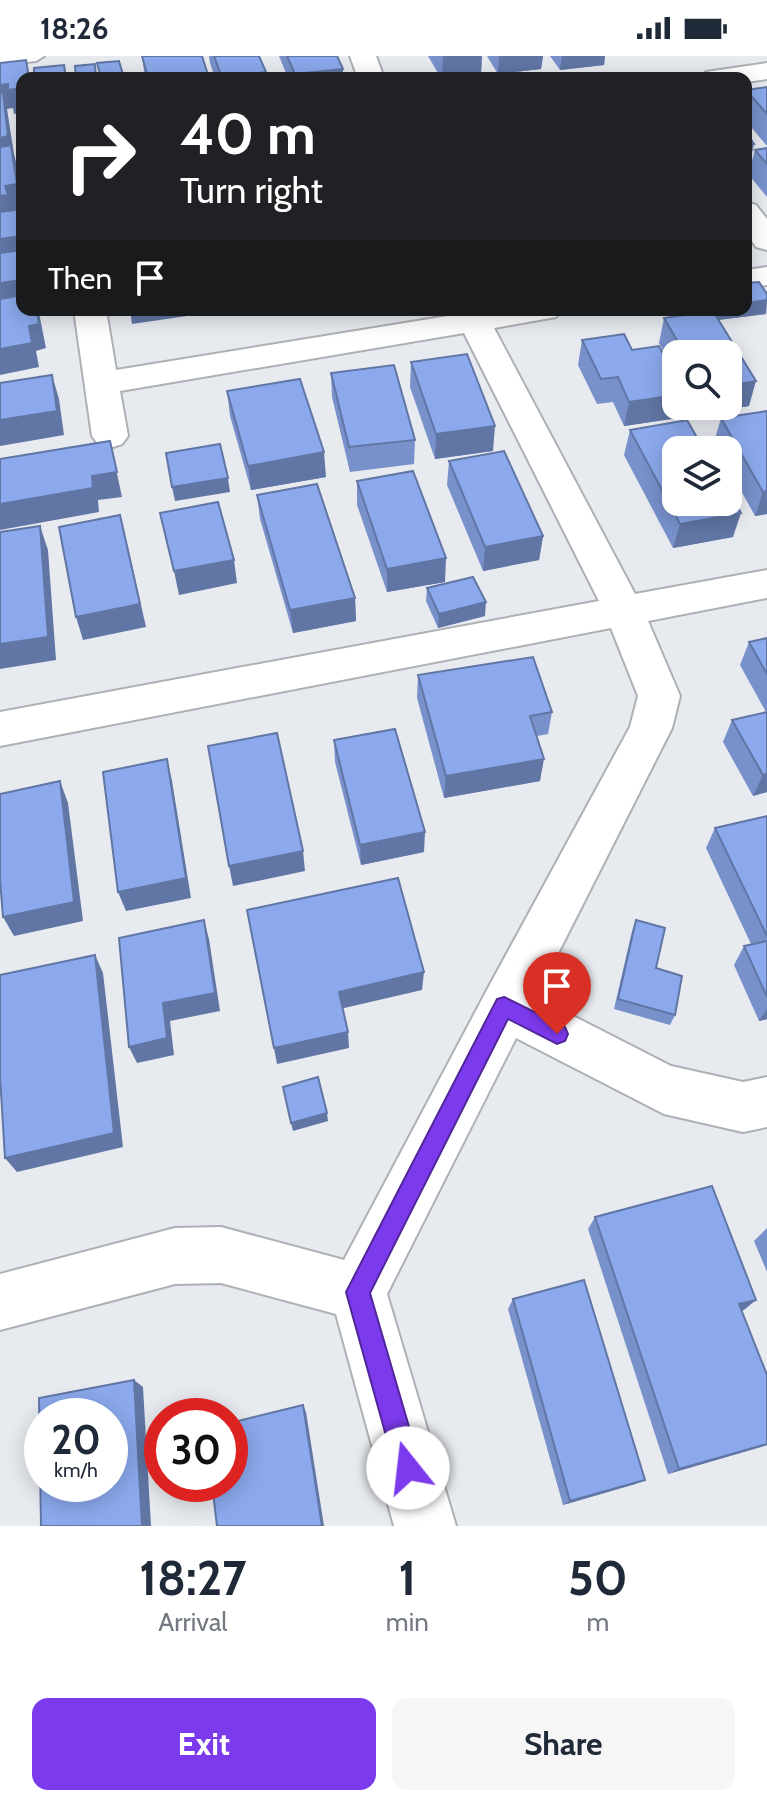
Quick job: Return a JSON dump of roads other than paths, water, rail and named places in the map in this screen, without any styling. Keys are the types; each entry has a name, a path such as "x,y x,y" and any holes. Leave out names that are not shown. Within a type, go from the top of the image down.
{"street":[{"path":"752,220 767,241"},
{"path":"91,316 110,436"},
{"path":"101,383 471,316 624,611 659,696 651,728 358,1292 425,1526"},
{"path":"0,729 767,584"},
{"path":"504,1006 664,1089 743,1107 767,1102"},
{"path":"0,1302 175,1256 221,1255 358,1292"}],"lane":[{"path":"0,60 36,56"}]}
